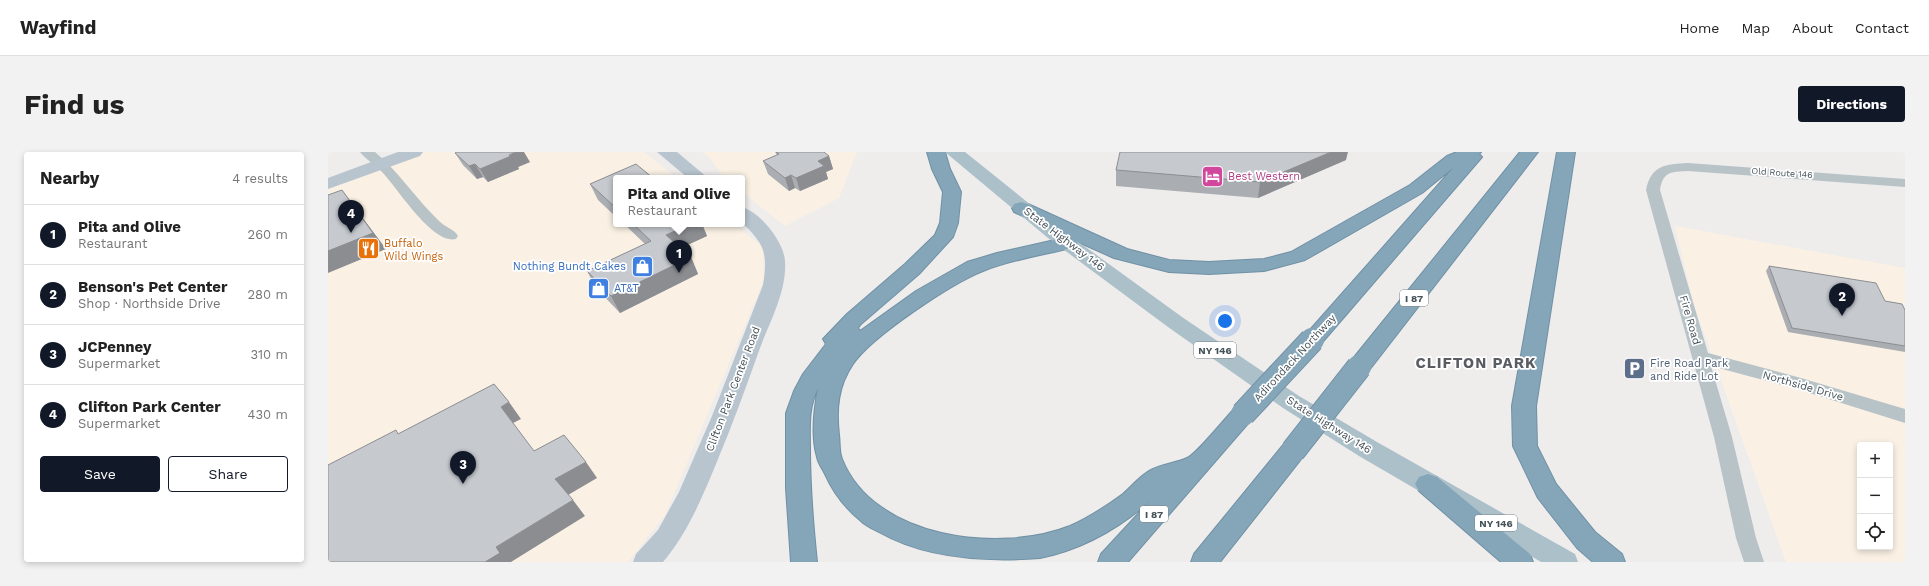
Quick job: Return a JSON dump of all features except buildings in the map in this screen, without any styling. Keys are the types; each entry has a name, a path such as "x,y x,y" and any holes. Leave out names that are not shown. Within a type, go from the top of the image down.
{"highway":[{"path":"804,562 798,493 798,412 808,386 832,341 854,319 912,269 943,236 950,222 952,192 941,169 936,152"},
{"path":"1021,208 1121,254 1169,266 1209,268 1264,265 1298,256 1416,189 1453,160 1472,152"},
{"name":"Adirondack Northway","path":"1111,562 1243,414 1312,340 1478,152"},
{"name":"I 87","path":"1204,562 1275,475 1529,152"},
{"path":"1566,152 1524,406 1525,446 1547,491 1586,540 1612,562"},
{"path":"820,364 847,336 911,290 939,274 967,261 1016,243 1062,238"},
{"path":"1062,238 997,259 956,276 923,296 871,333 846,357 830,385 825,414 829,457 843,486 870,514 902,532 936,544 976,550 1014,549 1040,546 1077,535 1096,525 1131,502 1160,477 1197,465"},
{"path":"1221,562 1275,475"},
{"path":"1428,484 1520,562"}],"main road":[{"name":"State Highway 146","path":"958,154 1021,208 1175,322 1292,402 1428,484 1565,562"}],"street":[{"path":"328,174 377,156 414,152"},
{"path":"666,152 695,175"},
{"path":"328,184 377,156"},
{"path":"377,156 434,225 451,236"},
{"name":"Old Route 146","path":"1659,173 1670,168 1688,167 1905,183"},
{"name":"Fire Road","path":"1659,173 1654,180 1652,190 1723,437 1746,538 1754,562"},
{"name":"Clifton Park Center Road","path":"646,562 667,538 690,496 724,416 773,285 776,269 776,256 773,246 765,234 745,216"},
{"name":"Northside Drive","path":"1701,357 1801,384 1905,416"}],"shaded area":[{"path":"424,152 644,152 673,175 613,175 613,227 738,227 763,247 764,280 665,515 628,562 328,562 328,187"},
{"path":"702,152 857,152 839,198 785,226 745,194 745,175 722,175 710,158"},
{"path":"1675,226 1905,268 1905,562 1786,562 1693,302"}],"place":[{"name":"Best Western","path":"1213,176"},
{"name":"Clifton Park Center","path":"351,233"},
{"name":"Buffalo Wild Wings","path":"368,249"},
{"name":"Nothing Bundt Cakes","path":"642,266"},
{"name":"Pita and Olive","path":"679,273"},
{"name":"AT&T","path":"598,288"},
{"name":"Benson's Pet Center","path":"1842,316"},
{"name":"Fire Road Park and Ride Lot","path":"1634,369"},
{"name":"JCPenney","path":"463,484"}],"district":[{"name":"CLIFTON PARK","path":"1476,363"}]}
